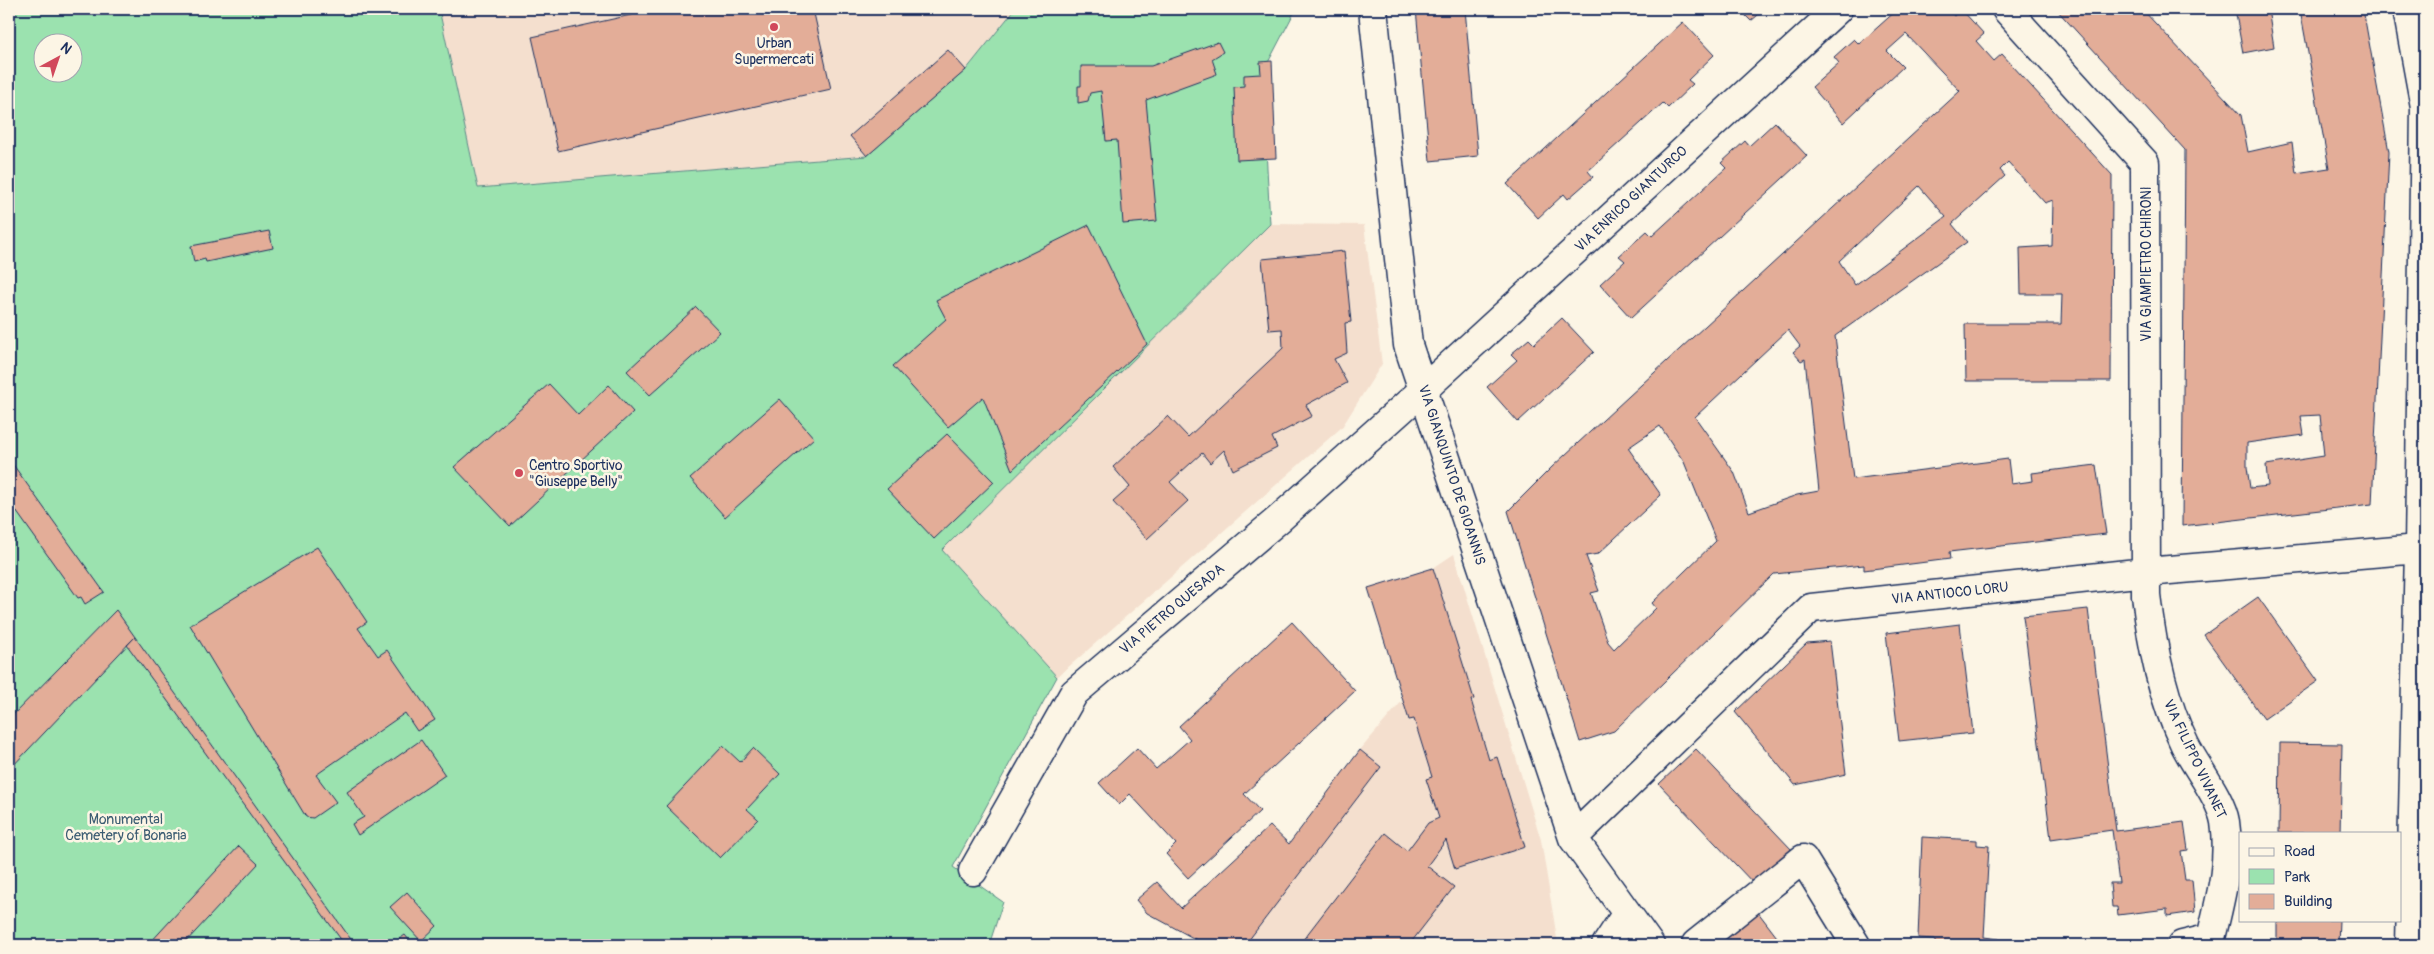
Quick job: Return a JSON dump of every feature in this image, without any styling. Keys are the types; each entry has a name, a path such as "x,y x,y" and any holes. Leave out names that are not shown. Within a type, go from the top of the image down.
{"street":[{"name":"VIA GIANQUINTO DE GIOANNIS","path":"1373,9 1408,345 1573,838 1650,945"},
{"name":"VIA ENRICO GIANTURCO","path":"1423,390 1838,9"},
{"name":"VIA GIAMPIETRO CHIRONI","path":"2006,9 2145,163 2146,572"},
{"path":"2407,9 2425,107 2422,547 2410,945"},
{"name":"VIA PIETRO QUESADA","path":"973,871 1074,693 1279,519 1423,390"},
{"name":"VIA ANTIOCO LORU","path":"1573,838 1810,608 2146,572 2422,547"},
{"name":"VIA FILIPPO VIVANET","path":"2146,572 2146,595 2150,626 2164,693 2185,745 2208,784 2225,821 2226,874 2214,942"},
{"path":"1696,944 1803,859 1856,945"},
{"path":"1606,945 1627,913"},
{"path":"2182,945 2214,942"}],"shaded area":[{"path":"439,9 1015,9 966,70 867,156 478,188"},
{"path":"1270,224 1364,225 1382,364 1342,427 1057,677 942,550"},
{"path":"1454,554 1541,840 1558,945 1245,945 1381,767 1360,750 1403,700 1368,588 1433,568"}],"green space":[{"name":"Centro Sportivo \"Giuseppe Belly\"","path":"9,9 439,9 478,188 867,156 966,70 1015,9 1296,9 1262,74 1270,224 942,550 1057,677 953,867 1003,902 989,945 9,945"}],"building":[{"path":"658,9 813,9 831,89 558,151 532,37"},
{"path":"1416,9 1465,9 1478,156 1430,161"},
{"path":"1739,9 1765,9 1751,21"},
{"path":"1898,9 1947,9 1954,16 1961,9 1984,34 1976,41 1994,61 2002,54 2112,175 2111,381 1966,381 1965,324 2061,324 2062,294 2021,294 2020,248 2052,246 2053,200 2045,203 2008,162 2000,170 2005,176 1952,224 1967,242 1835,336 1853,479 2008,459 2011,484 2033,481 2032,473 2096,465 2106,534 1949,552 1950,559 1864,570 1864,565 1774,574 1614,731 1580,742 1508,511 1552,467 1960,91 1906,34 1887,51 1903,67 1843,123 1812,87 1839,63 1834,57 1854,39 1859,44","holes":["1919,186 1946,217 1855,285 1839,261","1788,330 1800,346 1793,352 1801,361 1805,359 1819,491 1797,495 1749,512 1734,472 1695,417","1660,426 1684,462 1716,541 1652,603 1656,608 1614,649 1608,642 1591,593 1599,591 1586,556 1598,554 1661,495 1628,448"]},
{"path":"2056,9 2142,9 2241,115 2248,152 2292,142 2296,173 2329,168 2300,9 2363,9 2389,152 2372,504 2182,526 2185,150","holes":["2320,415 2324,456 2266,465 2268,486 2250,488 2247,467 2247,443 2304,435 2301,416"]},
{"path":"2235,9 2268,9 2274,47 2243,53"},
{"path":"1683,22 1714,55 1688,80 1693,84 1668,108 1663,103 1588,171 1593,177 1568,199 1564,194 1538,218 1507,184"},
{"path":"1218,42 1223,52 1212,59 1217,74 1146,100 1157,221 1123,224 1117,140 1106,141 1101,91 1090,93 1088,101 1078,103 1078,86 1081,86 1081,66 1151,66"},
{"path":"948,50 966,70 867,156 850,136"},
{"path":"1272,61 1276,158 1237,160 1234,87 1244,86 1244,75 1261,74 1260,62"},
{"path":"1775,122 1807,156 1631,318 1600,284 1625,261 1619,256 1647,231 1652,236 1726,168 1721,163 1745,141 1749,146"},
{"path":"1089,225 1147,344 1012,470 983,397 948,427 893,366 946,319 936,300"},
{"path":"269,231 273,248 206,262 205,259 194,262 191,246"},
{"path":"1344,251 1351,322 1345,323 1347,353 1334,359 1347,383 1306,405 1312,416 1272,437 1277,448 1233,470 1224,450 1210,463 1202,453 1170,482 1188,501 1147,539 1113,502 1130,487 1113,467 1168,416 1188,437 1283,348 1282,329 1269,330 1262,259"},
{"path":"696,307 720,332 650,395 627,371"},
{"path":"1562,318 1594,352 1518,422 1487,387 1517,360 1511,354 1529,339 1534,344"},
{"path":"549,384 578,415 609,385 633,412 510,526 454,467"},
{"path":"780,399 814,438 725,517 690,478"},
{"path":"947,434 994,482 934,539 887,489"},
{"path":"9,459 104,592 85,604 81,597 78,598 9,501"},
{"path":"317,547 367,622 358,628 378,656 387,650 435,720 417,731 405,713 316,775 336,802 313,818 306,817 190,625"},
{"path":"1433,568 1474,699 1471,700 1489,760 1497,757 1525,847 1455,869 1446,840 1427,866 1454,887 1409,945 1299,945 1385,833 1407,851 1428,823 1439,818 1426,779 1432,777 1414,719 1409,720 1368,588"},
{"path":"2258,597 2318,681 2264,719 2204,635"},
{"path":"2088,609 2116,831 2184,822 2188,850 2181,851 2185,880 2192,880 2195,912 2167,916 2167,909 2118,915 2117,907 2112,907 2110,883 2119,883 2112,830 2051,839 2023,616"},
{"path":"116,610 135,637 9,770 9,719"},
{"path":"1292,622 1355,691 1244,794 1260,811 1188,878 1166,854 1176,844 1130,794 1119,805 1099,783 1137,748 1156,769 1190,739 1179,726"},
{"path":"1960,624 1973,733 1899,741 1886,633"},
{"path":"135,637 355,945 345,945 127,645"},
{"path":"1830,641 1846,774 1795,785 1735,712 1807,643"},
{"path":"421,740 445,775 358,835 352,824 364,817 347,792"},
{"path":"2280,743 2342,744 2340,832 2279,832"},
{"path":"723,746 740,762 753,748 780,774 747,809 758,819 720,858 666,806"},
{"path":"1696,749 1792,850 1755,885 1659,784"},
{"path":"1360,750 1381,767 1245,945 1206,945 1147,913 1136,900 1157,882 1181,908 1270,826 1289,844"},
{"path":"1922,837 1977,840 1977,845 1989,846 1984,937 1999,939 1999,945 1935,945 1935,939 1918,938"},
{"path":"239,846 258,864 183,945 148,945"},
{"path":"407,892 437,926 421,941 390,907"},
{"path":"1754,907 1783,945 1705,945"},
{"path":"2277,922 2339,922 2338,945 2277,945"},
{"path":"405,935 413,945 391,945"}],"place":[{"name":"Urban Supermercati","path":"774,27"},
{"name":"Centro Sportivo \"Giuseppe Belly\"","path":"519,473"}],"park label":[{"name":"Monumental Cemetery of Bonaria","path":"126,828"}]}
